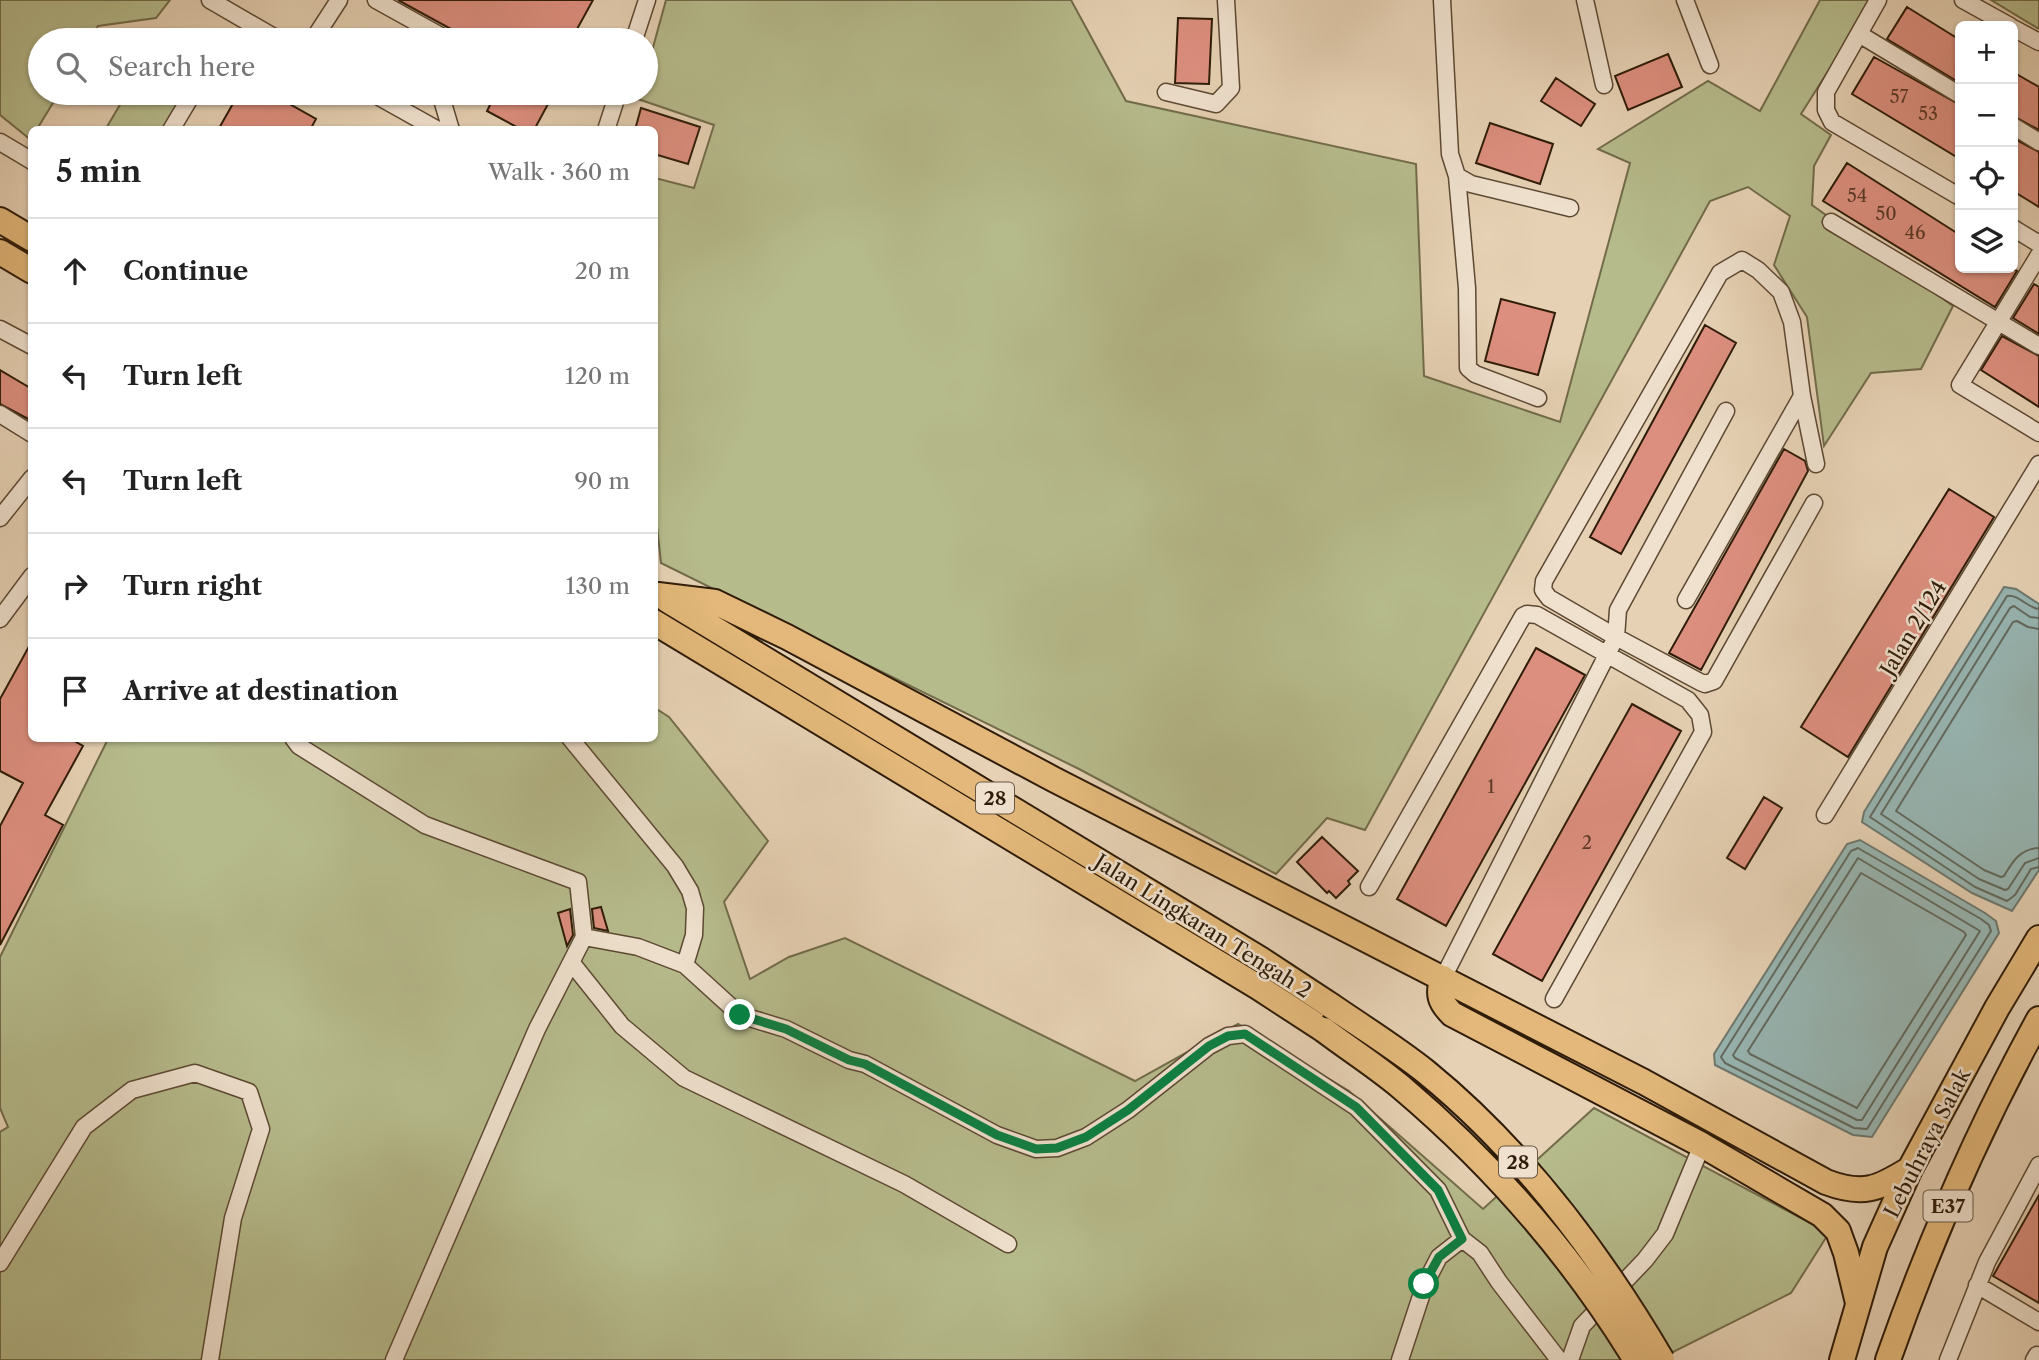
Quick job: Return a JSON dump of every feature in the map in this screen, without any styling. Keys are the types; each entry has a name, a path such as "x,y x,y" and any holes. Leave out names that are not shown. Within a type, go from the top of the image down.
{"highway":[{"path":"0,220 28,237"},
{"path":"0,253 28,269"},
{"path":"658,594 715,602 751,620 1644,1082 1826,1182 1843,1189 1873,1189 1910,1170"},
{"name":"Jalan Lingkaran Tengah 2","path":"658,595 1237,944 1426,1072 1493,1134 1571,1221 1626,1299 1662,1360"},
{"name":"Jalan Lingkaran Tengah 2","path":"658,624 1258,987 1324,1030 1399,1086 1462,1142 1544,1230 1608,1315 1636,1360"},
{"name":"Lebuhraya Salak","path":"1842,1360 1875,1247 1910,1170 1997,1008 2039,938"},
{"path":"1443,978 1438,991 1442,1004 1452,1014 1702,1145 1822,1214 1838,1231 1858,1303"},
{"name":"Lebuhraya Salak","path":"1888,1360 1916,1278 1961,1177 2039,1019"}],"street":[{"path":"210,0 258,28"},
{"path":"321,28 340,0"},
{"path":"376,0 426,28"},
{"path":"638,28 647,0"},
{"path":"1166,92 1216,104 1231,88 1226,0"},
{"path":"1442,0 1450,154 1457,176 1467,288 1468,368 1475,374 1538,398"},
{"path":"1584,0 1604,85"},
{"path":"1685,0 1710,65"},
{"path":"1878,0 1826,92 1826,110 1832,122 1955,194"},
{"path":"1963,0 2000,21"},
{"path":"2018,31 2039,42"},
{"path":"1859,34 1955,92"},
{"path":"173,126 186,105"},
{"path":"393,105 431,126"},
{"path":"444,105 450,126"},
{"path":"607,126 614,105"},
{"path":"2018,129 2039,142"},
{"path":"0,142 28,159"},
{"path":"1457,176 1471,184 1570,208"},
{"path":"1831,222 2039,346"},
{"path":"2018,231 2039,244"},
{"path":"2039,255 1960,385 2039,433"},
{"path":"1814,503 1714,681 1705,684 1549,598 1542,586 1720,272 1742,260 1758,270 1782,292 1792,322 1802,396 1816,464"},
{"path":"0,329 28,344"},
{"path":"1686,600 1802,396"},
{"path":"1443,978 1608,655 1616,637 1618,610 1726,411"},
{"path":"0,414 28,432"},
{"name":"Jalan 2/124","path":"1825,815 2039,464"},
{"path":"0,517 28,483"},
{"path":"0,619 28,581"},
{"path":"1369,887 1527,614 1537,615 1688,700 1700,715 1703,733 1554,999"},
{"path":"296,742 425,825 578,882 584,937 537,1029 394,1360"},
{"path":"573,742 675,866 690,891 695,908 694,935 685,965"},
{"path":"584,937 638,947 685,965 740,1015 801,1035 849,1060 865,1064 997,1135 1036,1149 1057,1148 1086,1137 1128,1110 1209,1046 1228,1036 1245,1034 1356,1107 1438,1190 1462,1239 1480,1253 1559,1360"},
{"path":"571,962 622,1026 684,1077 904,1184 1008,1244"},
{"path":"0,1263 84,1127 132,1090 195,1073 249,1092 261,1129 233,1218 210,1360"},
{"path":"1570,1360 1582,1326 1645,1260 1665,1234 1702,1145"},
{"path":"1948,1360 1958,1329 1987,1262 2039,1166"},
{"path":"1400,1360 1424,1284 1439,1257 1462,1239"},
{"path":"1977,1285 2039,1322"},
{"path":"1957,1360 1958,1329"}],"green space":[{"path":"0,0 170,0 156,18 97,28 28,28 28,105 52,105 39,126 28,126 28,138 0,115"},
{"path":"666,0 1071,0 1126,101 1416,164 1424,376 1560,422 1630,163 1598,149 1708,81 1760,111 1820,0 1873,0 1801,114 1831,135 1814,166 1812,205 1953,306 1921,369 1871,373 1824,446 1807,317 1774,265 1790,216 1748,187 1710,201 1365,830 1327,818 1276,874 1079,769 661,563 658,535 658,179 694,188 714,125 656,105 658,105 658,29"},
{"path":"1991,0 2039,0 2039,29"},
{"path":"120,105 181,105 168,126 107,126"},
{"path":"658,710 669,717 768,841 724,902 750,979 789,957 845,938 1135,1081 1238,1024 1349,1091 1483,1209 1594,1108 1829,1233 1791,1293 1657,1360 0,1360 0,1132 8,1127 0,1108 0,957 107,742 658,742"}],"water":[{"path":"2004,587 2016,589 2039,604 2039,870 2012,911 1972,893 1862,822 1864,812"},
{"path":"1860,840 1985,913 1996,921 1999,933 1872,1137 1853,1135 1715,1065 1714,1054 1847,844"}],"building":[{"path":"398,0 593,0 578,28 449,28"},
{"path":"1907,7 1955,37 1955,80 1887,39"},
{"path":"1178,18 1212,19 1209,84 1175,83"},
{"path":"1668,54 1682,87 1628,110 1615,76"},
{"path":"1874,57 1955,102 1955,156 1852,94"},
{"path":"2018,75 2039,87 2039,130 2018,119"},
{"path":"1556,78 1595,104 1581,126 1541,101"},
{"path":"232,105 291,105 316,119 312,126 220,126"},
{"path":"490,105 548,105 536,126 515,126 487,111"},
{"path":"641,108 700,127 688,164 658,155 658,126 636,126"},
{"path":"1490,123 1553,144 1540,184 1476,163"},
{"path":"2018,141 2039,152 2039,207 2018,194"},
{"path":"1847,163 1955,232 1955,273 2016,273 1995,307 1823,201"},
{"path":"2034,284 2039,287 2039,334 2013,318"},
{"path":"1501,299 1555,313 1538,375 1485,361"},
{"path":"1705,325 1736,343 1621,554 1590,537"},
{"path":"2002,336 2039,356 2039,407 1981,370"},
{"path":"0,370 28,387 28,419 0,404"},
{"path":"1784,449 1805,461 1808,471 1701,670 1669,653"},
{"path":"1949,489 1994,517 1848,757 1801,727"},
{"path":"28,648 28,742 76,742 83,746 45,815 63,825 0,945 0,826 23,783 0,771 0,699"},
{"path":"1536,648 1585,675 1446,926 1397,899"},
{"path":"1632,704 1681,731 1542,981 1493,954"},
{"path":"1764,797 1782,808 1745,869 1727,858"},
{"path":"1322,837 1358,871 1336,898 1329,891 1327,893 1297,862"},
{"path":"601,907 608,931 594,928 592,909"},
{"path":"570,909 573,935 567,946 558,913"},
{"path":"2039,1195 2039,1303 1993,1276"}],"route":[{"path":"740,1015 801,1035 849,1060 865,1064 997,1135 1036,1149 1057,1148 1086,1137 1128,1110 1209,1046 1228,1036 1245,1034 1356,1107 1438,1190 1454,1217 1462,1239 1439,1257 1424,1284"}]}
